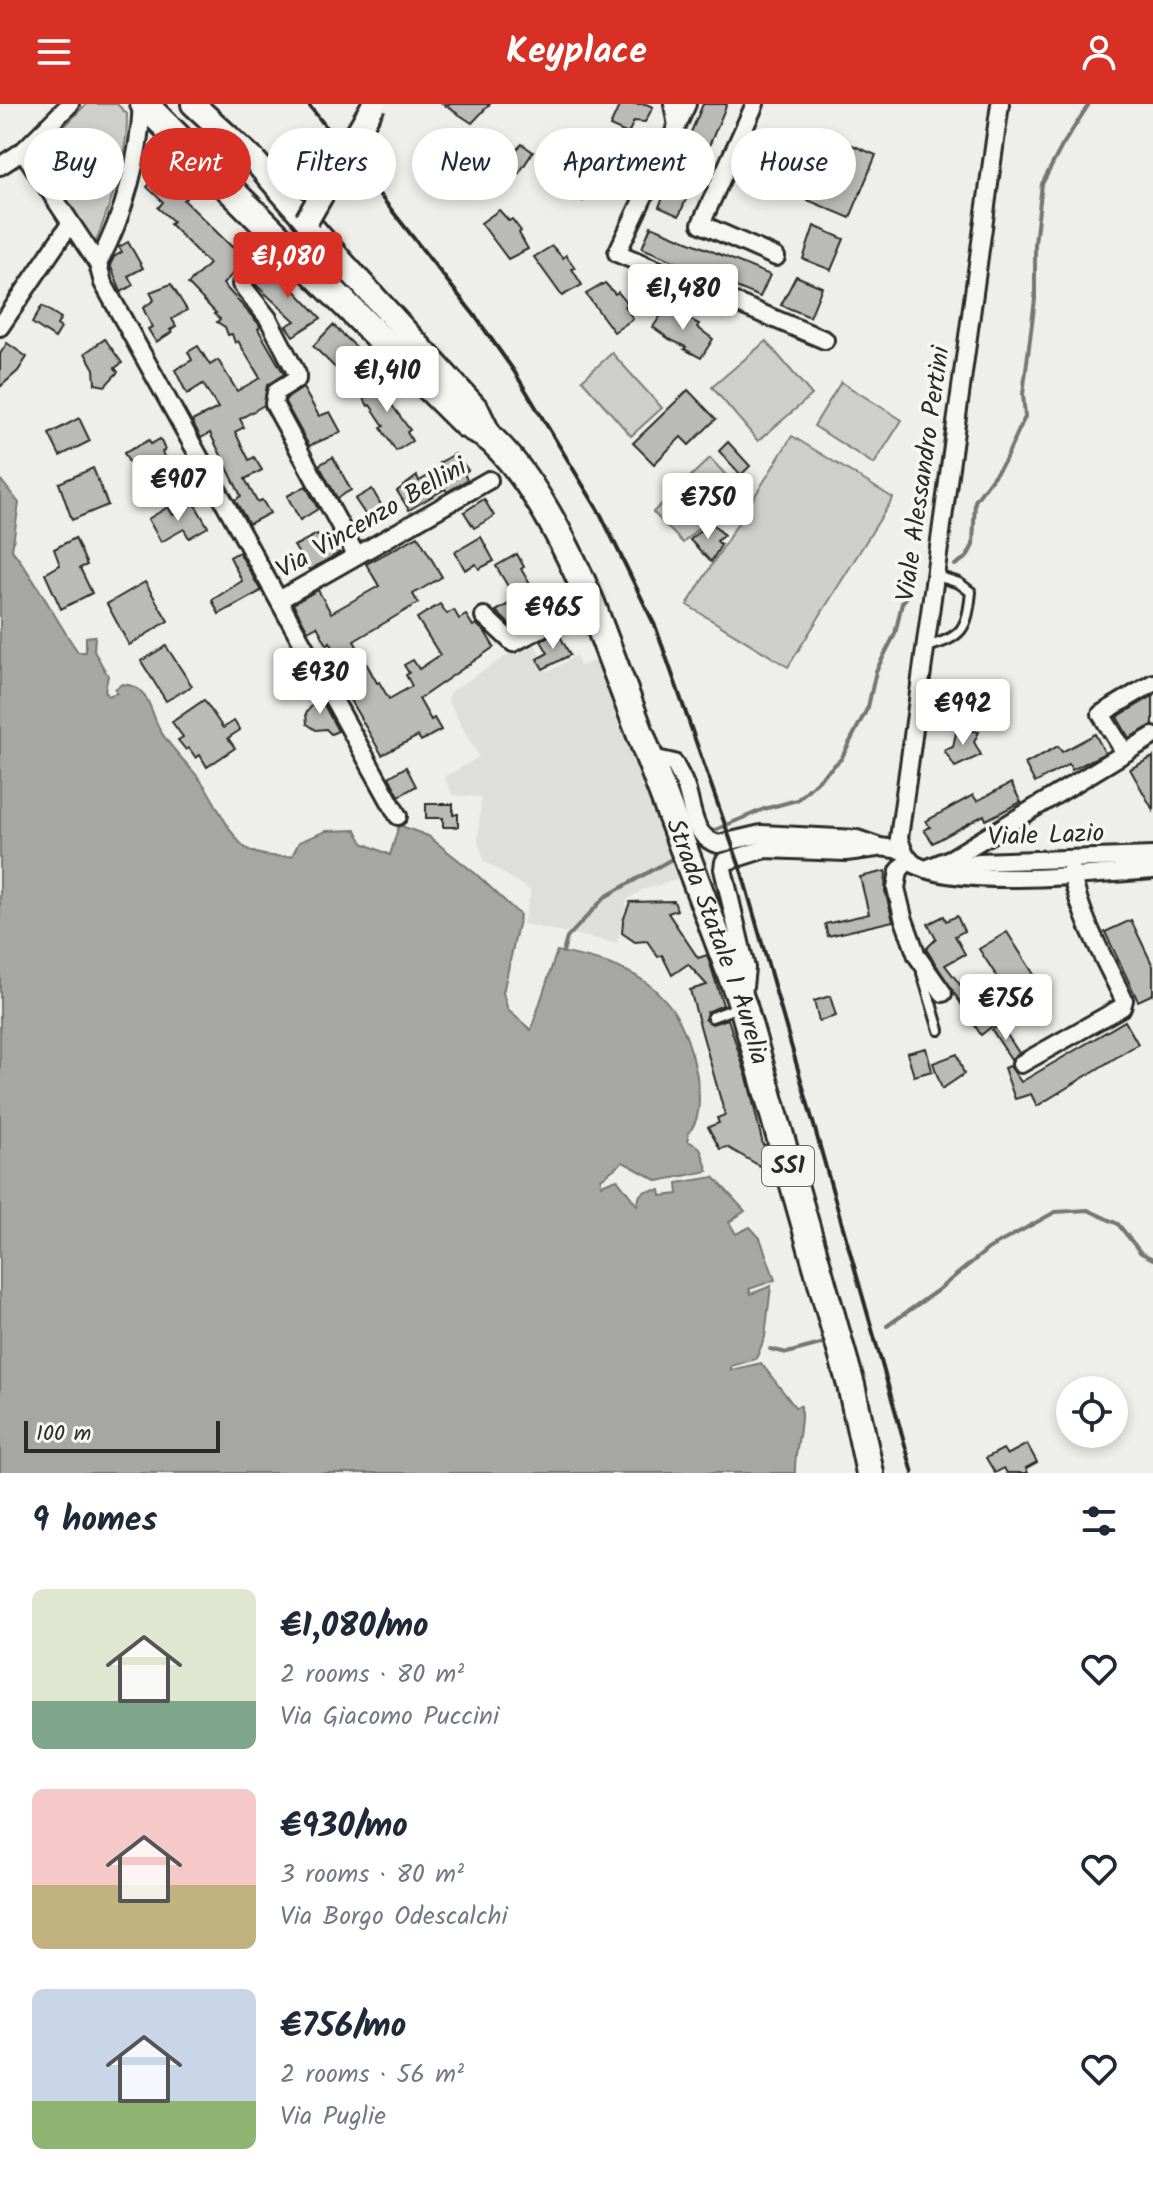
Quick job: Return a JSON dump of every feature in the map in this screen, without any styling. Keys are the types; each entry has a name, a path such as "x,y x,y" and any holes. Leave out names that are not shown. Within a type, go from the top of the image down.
{"main road":[{"name":"Strada Statale 1 Aurelia","path":"143,104 466,424 492,440 523,478 555,529 591,603 648,757 683,823 688,864 743,1006 851,1385 870,1473"},
{"path":"193,104 243,149 477,409 492,440"},
{"path":"307,220 374,104"}],"street":[{"path":"0,166 23,151 70,104"},
{"path":"98,264 115,232 133,175 143,104"},
{"path":"673,104 677,126"},
{"path":"687,104 617,253 825,340"},
{"path":"755,104 701,224 776,257"},
{"name":"Viale Alessandro Pertini","path":"943,993 917,956 896,888 906,854 899,838 899,826 1000,104"},
{"path":"23,151 98,264 103,283 398,816"},
{"path":"0,327 70,224"},
{"path":"278,240 241,284 268,318 297,374 297,379 276,392 274,404 356,555"},
{"name":"Via Vincenzo Bellini","path":"279,600 489,480"},
{"path":"484,616 513,643 591,603"},
{"path":"1125,753 1101,714 1153,683"},
{"path":"683,823 718,844 761,834 857,839 906,854 934,871 1153,736"},
{"path":"743,1006 746,968 723,869 724,862 765,849 846,852 880,847"},
{"name":"Viale Lazio","path":"934,871 980,878 1153,856"},
{"path":"1021,1064 1122,1007 1124,1000 1085,916 1071,867"},
{"name":"Viale Lazio","path":"1071,867 1153,870"}],"lane":[{"path":"924,648 960,633 968,623 971,592 935,566"},
{"path":"917,956 939,1030"},
{"path":"712,1017 743,1006"}],"shaded area":[{"path":"86,104 117,104 127,114 124,153 124,128 63,128"},
{"path":"65,200 111,200 96,242 90,241"},
{"path":"766,341 812,395 758,441 712,387"},
{"path":"612,353 662,408 631,436 582,380"},
{"path":"841,382 902,420 874,464 814,426"},
{"path":"792,436 893,498 788,667 687,605"},
{"path":"710,458 739,489 683,543 653,512"},
{"path":"0,479 19,503 12,550 78,652 86,652 86,637 95,636 94,651 108,676 105,690 108,696 117,693 115,689 122,684 139,689 148,701 161,732 204,785 230,830 249,850 265,855 292,856 299,842 326,831 356,830 363,843 390,855 399,825 428,836 476,874 520,915 503,993 508,1010 531,1030 557,951 602,962 634,975 668,1004 687,1038 699,1091 695,1122 688,1133 688,1141 700,1148 708,1171 658,1181 623,1162 601,1179 601,1185 617,1179 637,1205 640,1195 646,1191 660,1190 661,1196 678,1194 677,1183 714,1177 745,1211 729,1222 736,1234 750,1227 760,1238 775,1280 749,1289 751,1294 771,1286 765,1337 756,1359 731,1366 731,1370 761,1363 795,1407 801,1406 795,1473 0,1473"},
{"path":"533,639 547,672 576,656 580,666 595,661 599,664 683,878 642,890 627,900 617,943 523,924 531,891 484,861 478,840 481,797 453,795 444,777 479,757 448,701 450,692"}],"building":[{"path":"443,104 490,104 472,123"},
{"path":"620,104 653,107 645,122 634,121 631,128 610,126"},
{"path":"703,104 727,104 715,132 715,128 693,128"},
{"path":"522,144 533,152 519,173 518,172 518,148"},
{"path":"856,147 876,155 850,218 807,200 856,200"},
{"path":"161,200 184,200 232,247 245,235 257,248 223,284 259,324 258,329 284,374 267,385 264,405 240,419 244,427 235,432 249,460 254,457 262,470 245,479 257,502 262,500 270,513 249,524 235,500 241,496 210,433 201,438 192,421 218,408 203,384 187,394 175,370 192,360 188,352 198,346 210,365 218,360 237,391 260,378 238,341 235,343 232,334 228,335 225,327 217,322 220,319 216,313 188,284 209,264 158,208 163,202"},
{"path":"662,200 686,200 679,216 659,207"},
{"path":"499,210 509,221 512,219 521,231 519,233 528,249 508,259 481,223"},
{"path":"651,226 770,275 760,297 642,248"},
{"path":"814,226 844,239 831,270 803,259"},
{"path":"128,242 143,268 128,276 133,285 121,292 110,265 114,257 122,252 119,247"},
{"path":"552,246 563,258 566,255 582,285 562,296 534,257"},
{"path":"271,265 321,318 293,336 286,326 295,321 255,284"},
{"path":"796,276 822,287 810,317 781,305"},
{"path":"605,283 628,304 625,306 633,319 614,332 586,294"},
{"path":"171,284 187,310 172,319 176,326 170,330 172,332 156,342 148,329 152,327 143,308 154,300 150,292"},
{"path":"42,306 61,318 57,325 61,328 55,338 32,323"},
{"path":"666,308 699,324 697,327 713,339 701,358 653,327"},
{"path":"333,325 371,361 350,382 313,346"},
{"path":"105,339 122,363 115,368 118,372 105,386 95,384 94,369 85,353"},
{"path":"7,343 27,357 18,371 0,387 0,354"},
{"path":"381,378 391,394 386,397 410,430 407,432 412,441 396,451 381,428 384,426 360,392"},
{"path":"303,388 319,416 330,412 341,432 309,446 285,402"},
{"path":"688,390 716,419 689,445 681,437 654,464 633,443"},
{"path":"79,418 90,441 60,456 49,434"},
{"path":"160,439 165,450 162,452 173,474 139,491 133,480 137,478 124,453 149,440 151,444"},
{"path":"728,442 750,466 741,475 719,451"},
{"path":"455,454 468,470 464,473 467,480 409,510 397,491 417,476 419,481 442,468 439,463"},
{"path":"333,457 351,490 337,498 319,465"},
{"path":"93,468 108,505 72,520 59,483"},
{"path":"306,486 318,509 300,520 287,496"},
{"path":"372,489 383,508 367,517 355,499"},
{"path":"484,499 494,516 474,528 464,512"},
{"path":"194,503 208,527 189,538 184,529 161,542 148,519 168,507 173,515"},
{"path":"710,521 724,535 717,541 721,545 711,562 690,540"},
{"path":"317,534 324,547 328,544 332,552 337,550 339,553 309,570 294,546"},
{"path":"418,536 442,577 413,594 418,603 354,641 377,683 389,699 412,686 404,665 413,660 419,669 440,655 417,618 440,604 447,614 454,610 459,619 466,615 473,626 476,624 485,632 494,647 419,699 441,730 421,741 418,736 382,755 350,700 359,694 330,642 327,645 317,626 308,631 293,604 318,590 331,613 379,586 366,564"},
{"path":"481,537 494,561 479,569 476,564 465,570 455,552"},
{"path":"75,538 87,565 80,568 92,593 61,609 45,574 60,565 54,549"},
{"path":"239,552 261,591 219,614 212,600 242,581 230,557"},
{"path":"517,554 524,567 521,569 534,591 540,588 550,612 515,630 496,611 516,600 496,566"},
{"path":"145,582 168,621 129,645 107,604"},
{"path":"558,632 570,655 543,669 537,659 548,653 541,641"},
{"path":"166,646 192,686 166,701 141,661"},
{"path":"316,690 338,731 331,734 326,729 316,730 307,724 306,713 314,703 309,695"},
{"path":"1153,696 1153,725 1129,738 1117,717"},
{"path":"204,700 223,728 234,721 240,730 228,738 235,748 207,767 200,755 196,758 178,740 183,737 172,722"},
{"path":"957,728 979,732 974,742 981,755 955,767 944,750 953,747"},
{"path":"1095,734 1105,753 1072,770 1069,764 1035,783 1025,764 1058,746 1062,752"},
{"path":"1153,757 1153,810 1130,769"},
{"path":"406,767 416,786 399,796 389,777"},
{"path":"1011,783 1021,802 986,820 984,815 933,843 924,830 930,827 926,821 973,795 977,801"},
{"path":"426,804 453,804 453,815 458,814 458,827 443,827 443,818 426,818"},
{"path":"886,871 885,891 893,921 828,936 825,924 869,914 860,877"},
{"path":"674,901 677,910 668,913 698,958 707,955 723,1005 707,1012 705,1019 712,1024 728,1019 748,1081 763,1145 766,1145 768,1156 760,1166 727,1147 720,1149 708,1127 719,1123 717,1118 725,1115 690,990 707,985 688,964 672,975 662,955 658,957 647,941 635,942 622,933 630,902"},
{"path":"944,916 946,921 957,916 964,931 955,936 965,954 945,965 981,1012 984,1009 995,1024 981,1035 926,949 936,939 928,924"},
{"path":"1131,920 1153,966 1153,994 1138,1001 1105,932"},
{"path":"1007,932 1045,992 1018,1009 979,949"},
{"path":"830,996 836,1016 819,1021 814,1001"},
{"path":"1125,1021 1138,1044 1037,1106 1031,1094 1015,1099 1004,1068 1010,1066 1021,1082"},
{"path":"1000,1024 1019,1053 1011,1059 992,1030"},
{"path":"926,1048 932,1071 914,1076 907,1053"},
{"path":"957,1054 964,1074 942,1089 933,1063"},
{"path":"1027,1444 1037,1462 1026,1468 1028,1473 1007,1473 1004,1468 995,1473 986,1458 1003,1449 1007,1455"}],"waterway":[{"path":"955,565 967,557 973,545 975,501 1004,462 1025,417 1023,394 1035,299 1035,243 1042,184 1089,104"},
{"path":"710,832 764,809 797,800 841,759 868,707 876,671 895,634 902,603 909,594"},
{"path":"563,952 567,938 605,897 677,856"},
{"path":"887,1326 988,1249 1055,1212 1088,1210 1118,1224 1141,1253 1153,1259"},
{"path":"770,1349 787,1353 828,1342"}],"railway":[{"path":"308,104 475,316 514,371 601,515 656,628 742,873 913,1473"}]}
